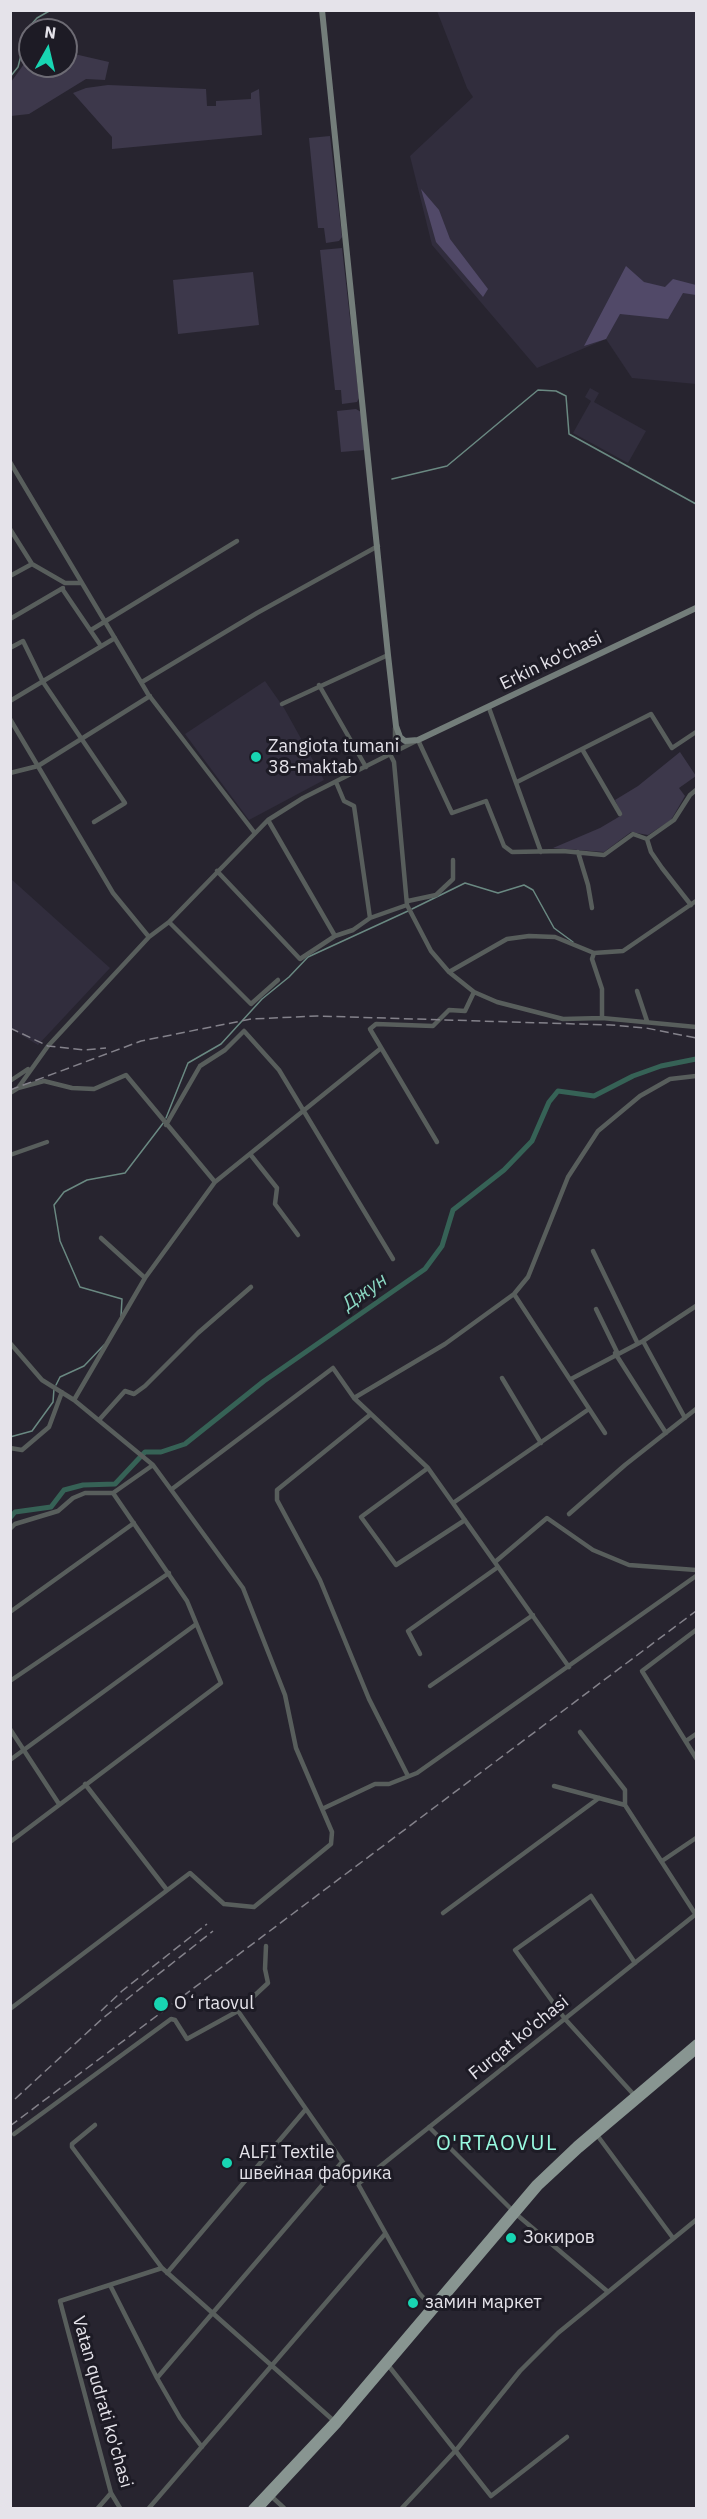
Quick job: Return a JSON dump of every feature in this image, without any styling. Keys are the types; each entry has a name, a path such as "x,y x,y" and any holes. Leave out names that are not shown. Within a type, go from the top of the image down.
{"main road":[{"path":"322,10 396,726 402,739 418,740"},
{"name":"Erkin ko'chasi","path":"418,740 696,608"},
{"path":"252,2508 334,2421 560,2160 696,2043"},
{"path":"514,2212 551,2175 696,2051"},
{"path":"260,2508 388,2365 433,2308"}],"street":[{"path":"10,462 150,696 254,832"},
{"path":"10,529 12,536 32,564 65,583 81,583"},
{"path":"91,630 237,542"},
{"path":"142,682 257,613 378,546"},
{"path":"10,576 32,564"},
{"path":"10,619 63,590 65,583"},
{"path":"63,590 101,646"},
{"path":"10,701 116,638"},
{"path":"10,648 23,641 43,682 125,803 94,822"},
{"path":"282,704 388,655"},
{"path":"319,685 366,767"},
{"path":"10,773 38,766 150,696"},
{"path":"489,708 542,852"},
{"path":"517,782 651,714 672,748 696,732"},
{"path":"10,719 113,892 149,937"},
{"path":"390,754 395,747 396,726"},
{"path":"18,1088 31,1068 149,937 169,922 254,832 268,820 418,740 452,813 486,801 504,846 512,852 578,852 604,855 633,834 647,839"},
{"path":"582,750 620,814"},
{"path":"390,754 394,762 408,903 431,951 449,972 474,992 497,1002 563,1019 602,1018 696,1027"},
{"path":"336,782 344,801 354,806 370,918"},
{"path":"647,839 674,820 690,795 696,790"},
{"path":"268,820 335,936"},
{"path":"647,839 651,852 691,905"},
{"path":"578,852 592,908"},
{"path":"217,871 300,959 335,936 353,930 370,918 436,895 453,879 453,860"},
{"path":"449,972 507,939 518,937 555,937 594,953 623,951 696,901"},
{"path":"169,922 251,1004 278,980"},
{"path":"594,953 592,959 602,989 602,1018"},
{"path":"637,991 646,1021"},
{"path":"437,1142 370,1029 376,1024 433,1026 449,1010 465,1011 474,992"},
{"path":"166,1125 200,1066 225,1050 244,1031 279,1070 393,1259"},
{"path":"74,1400 145,1278 215,1182 380,1049"},
{"path":"10,1081 31,1068"},
{"path":"10,1093 18,1088 44,1081 72,1088 94,1089 126,1075 215,1182"},
{"path":"354,1398 445,1344 514,1294 528,1277 568,1177 598,1131 640,1096 670,1079 696,1076"},
{"path":"10,1155 47,1142"},
{"path":"250,1154 277,1188 275,1204 298,1235"},
{"path":"100,1238 145,1278"},
{"path":"593,1251 640,1341 685,1418"},
{"path":"99,1420 125,1391 134,1394 145,1386 198,1333 251,1287"},
{"path":"514,1294 605,1433"},
{"path":"571,1379 640,1341 696,1306"},
{"path":"596,1309 616,1353 666,1433"},
{"path":"10,1342 42,1380 74,1400 153,1465 243,1588 285,1695 296,1748 332,1832 331,1844 254,1907 224,1904 190,1873 10,2009"},
{"path":"172,1489 333,1368 354,1398 428,1468 570,1667"},
{"path":"502,1378 541,1443"},
{"path":"10,1448 21,1450 49,1427 62,1392"},
{"path":"453,1503 589,1409"},
{"path":"569,1514 696,1409"},
{"path":"371,1414 277,1490 277,1500 320,1580 369,1699 408,1776"},
{"path":"10,1529 15,1524 58,1511 73,1498 85,1493 112,1493 153,1465"},
{"path":"428,1468 362,1517 389,1556 396,1565 465,1520"},
{"path":"10,1842 221,1683 195,1625 187,1601 112,1493"},
{"path":"420,1654 408,1631 497,1564 547,1518 593,1550 629,1565 696,1570"},
{"path":"10,1612 134,1523"},
{"path":"10,1682 169,1573"},
{"path":"322,1809 375,1784 389,1784 408,1776 570,1667 696,1576"},
{"path":"430,1686 533,1615"},
{"path":"10,1760 195,1625"},
{"path":"696,1632 642,1671 696,1758"},
{"path":"10,1729 59,1804"},
{"path":"580,1732 625,1790 625,1805 696,1914"},
{"path":"686,1742 696,1734"},
{"path":"85,1784 166,1890"},
{"path":"554,1786 625,1805"},
{"path":"443,1913 599,1798"},
{"path":"662,1861 696,1838"},
{"path":"635,1963 591,1896 515,1950 565,2019 635,2096"},
{"name":"Furqat ko'chasi","path":"358,2184 696,1914"},
{"path":"14,2134 171,2019 175,2020 187,2039 238,2011 268,1983 265,1968 266,1946"},
{"path":"238,2011 358,2184 419,2293 433,2308"},
{"path":"167,2273 306,2109"},
{"path":"95,2125 72,2144 72,2147 162,2268 334,2421"},
{"path":"429,2127 514,2212 607,2291"},
{"path":"597,2135 673,2238"},
{"path":"157,2378 342,2162"},
{"path":"402,2508 457,2449 520,2371 558,2333 696,2220"},
{"path":"149,2508 385,2234"},
{"name":"Vatan qudrati ko'chasi","path":"120,2508 111,2493 60,2302 162,2268"},
{"path":"110,2285 157,2378 180,2418 202,2447"},
{"path":"388,2365 457,2449 491,2496 567,2437"},
{"path":"98,2508 111,2493"},
{"path":"271,2496 284,2508"}],"shaded area":[{"path":"437,11 696,11 696,384 632,378 606,339 537,368 432,245 410,156 473,97 467,88"},
{"path":"78,55 109,62 105,80 86,79 29,114 11,116 11,82 18,72 18,78 78,78"},
{"path":"108,85 206,89 207,106 216,106 216,101 251,99 251,93 259,89 262,135 112,149 112,137 73,93 86,88"},
{"path":"330,136 342,237 339,241 326,243 324,228 318,228 309,138"},
{"path":"421,189 439,210 450,239 488,289 483,297 436,242"},
{"path":"342,248 359,398 357,402 342,404 341,390 335,390 320,250"},
{"path":"626,266 644,282 665,287 673,279 696,285 696,295 683,293 668,319 620,314 606,339 584,346"},
{"path":"253,272 259,325 178,334 173,280"},
{"path":"590,388 599,393 594,402 646,431 628,463 573,433 591,401 585,397"},
{"path":"356,409 361,412 365,450 341,452 337,411"},
{"name":"Zangiota tumani 38-maktab","path":"265,681 284,708 324,780 249,820 185,734"},
{"path":"680,752 696,776 679,788 685,796 671,820 648,835 631,832 604,852 553,848 600,828 622,815 615,800 638,786"},
{"path":"10,878 110,968 38,1045 11,1029"}],"waterway":[{"path":"10,77 18,67 28,28 37,18 51,10"},
{"path":"392,479 447,466 538,390 556,391 566,396 569,434 696,504"},
{"path":"412,909 465,883 498,893 524,885 533,890 554,928 573,942"},
{"path":"166,1118 188,1063 221,1044 262,999 289,977 308,957 408,911"},
{"name":"Джун","path":"10,1518 15,1512 51,1507 64,1490 83,1485 115,1484 145,1452 161,1452 185,1444 264,1381 425,1269 442,1246 453,1210 504,1170 532,1141 549,1102 558,1091 594,1096 633,1076 661,1066 696,1059"},
{"path":"121,1316 122,1299 80,1287 60,1241 54,1205 64,1192 87,1180 125,1173 164,1122"},
{"path":"56,1385 60,1377 84,1366 104,1345"},
{"path":"10,1437 32,1431 53,1402 54,1389"}],"railway":[{"path":"10,1090 141,1041 251,1019 317,1016 611,1025 646,1028 696,1038"},
{"path":"10,1028 48,1046 85,1050 106,1048"},
{"path":"10,2126 696,1611"},
{"path":"101,2011 122,1991 207,1924"},
{"path":"15,2099 103,2018 213,1931"}],"place":[{"name":"Zangiota tumani 38-maktab","path":"256,757"},
{"name":"Oʻrtaovul","path":"161,2004"},
{"name":"ALFI Textile швейная фабрика","path":"227,2163"},
{"name":"Зокиров","path":"511,2238"},
{"name":"замин маркет","path":"413,2303"}],"district":[{"name":"O'RTAOVUL","path":"497,2144"}]}
